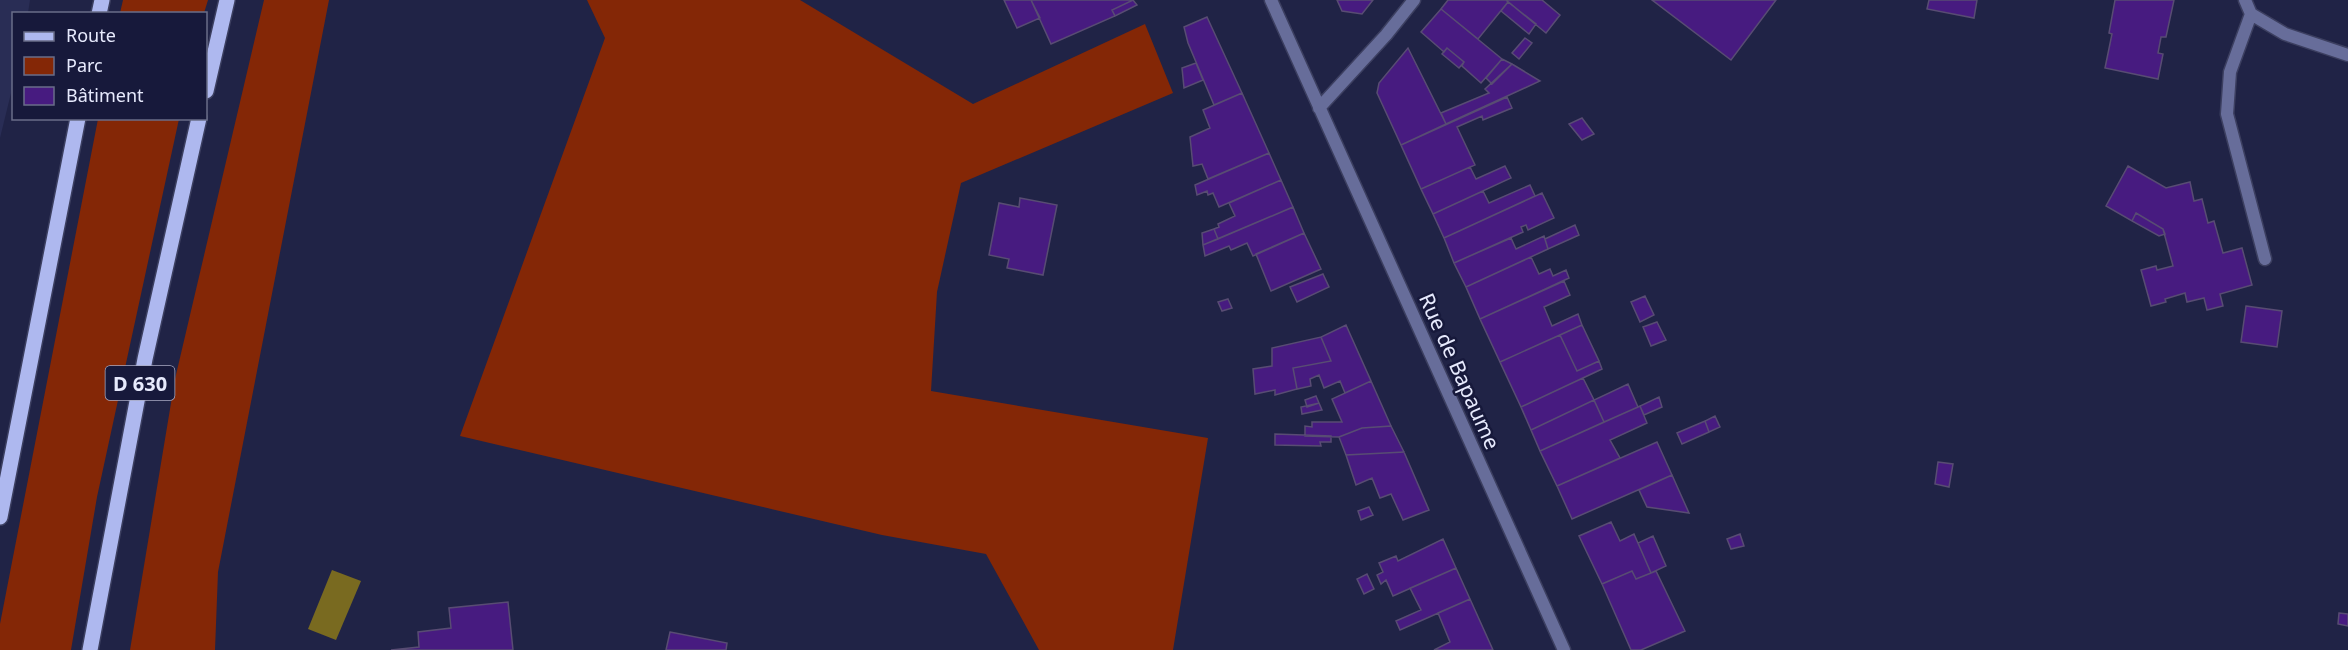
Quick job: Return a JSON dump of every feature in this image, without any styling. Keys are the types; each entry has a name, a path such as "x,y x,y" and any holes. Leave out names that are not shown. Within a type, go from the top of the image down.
{"main road":[{"path":"207,87 227,0"},
{"path":"0,517 78,120"},
{"name":"D 630","path":"90,650 145,359 199,120"}],"street":[{"name":"Rue de Bapaume","path":"1271,0 1564,650"},
{"path":"1319,108 1386,35 1414,0"},
{"path":"2245,0 2251,14 2285,34 2348,55"},
{"path":"2251,14 2230,72 2227,114 2265,259"}],"shaded area":[{"path":"0,0 30,0 28,12 12,12 12,89 0,138"},
{"path":"332,570 361,581 336,640 308,629"}],"green space":[{"path":"123,0 208,0 204,12 120,12"},
{"path":"264,0 329,0 218,572 215,650 130,650 175,379"},
{"path":"587,0 800,0 973,104 1145,24 1173,93 961,183 937,292 931,391 1208,438 1173,650 1039,650 986,554 882,535 460,436 605,38"},
{"path":"98,120 179,120 97,497 71,650 0,650 0,624"}],"building":[{"path":"1004,0 1031,0 1040,18 1017,28"},
{"path":"1031,0 1133,0 1112,10 1115,16 1051,44"},
{"path":"1133,0 1137,5 1115,16 1112,10"},
{"path":"1337,0 1373,0 1362,14 1342,11"},
{"path":"1448,0 1506,0 1508,2 1478,39 1441,9"},
{"path":"1506,0 1542,0 1560,15 1546,33"},
{"path":"1652,0 1776,0 1731,60"},
{"path":"1929,0 1977,0 1974,18 1927,9"},
{"path":"2115,0 2174,0 2166,37 2161,37 2158,53 2163,54 2158,79 2105,68 2112,34 2109,33"},
{"path":"1508,2 1536,24 1529,34 1501,11"},
{"path":"1441,9 1502,59 1481,83 1462,66 1464,62 1447,48 1444,52 1421,32"},
{"path":"1207,17 1242,93 1214,105 1188,43 1184,27"},
{"path":"1525,38 1532,43 1519,59 1512,53"},
{"path":"1408,48 1446,124 1401,145 1377,93 1379,83"},
{"path":"1447,48 1464,62 1459,68 1442,54"},
{"path":"1502,59 1512,64 1492,84 1486,78"},
{"path":"1196,63 1203,80 1184,88 1182,68"},
{"path":"1512,64 1540,81 1446,124 1441,113 1489,93 1485,89"},
{"path":"1242,93 1269,153 1208,179 1202,164 1193,166 1190,137 1210,128 1203,110"},
{"path":"1507,97 1512,108 1483,120 1482,116 1457,127 1475,165 1421,189 1401,145"},
{"path":"1582,118 1594,134 1582,140 1569,124"},
{"path":"1269,153 1281,180 1219,207 1213,193 1208,195 1207,191 1197,195 1195,185"},
{"path":"1505,166 1511,178 1433,214 1421,189 1470,167 1476,179"},
{"path":"2128,166 2166,188 2190,182 2194,201 2202,199 2208,223 2214,221 2223,253 2242,248 2252,285 2220,294 2223,306 2207,310 2204,298 2187,302 2185,293 2151,306 2141,270 2156,266 2157,270 2173,266 2163,229 2136,213 2132,221 2106,206"},
{"path":"1281,180 1293,207 1218,239 1214,229 1219,227 1218,224 1235,216 1229,203"},
{"path":"1530,185 1535,196 1444,238 1433,214 1483,191 1489,203"},
{"path":"1542,193 1554,218 1528,230 1526,225 1521,227 1523,232 1454,263 1444,238"},
{"path":"1020,198 1057,205 1043,275 1007,268 1009,259 989,255 999,203 1019,207"},
{"path":"1293,207 1304,233 1253,256 1247,243 1231,250 1229,246 1205,256 1203,245"},
{"path":"2136,213 2163,229 2165,234 2159,236 2132,221"},
{"path":"1575,225 1579,235 1548,249 1545,239"},
{"path":"1214,229 1218,239 1203,245 1202,233"},
{"path":"1304,233 1321,269 1271,291 1256,254"},
{"path":"1544,236 1548,249 1466,287 1454,263 1511,238 1516,249"},
{"path":"1531,257 1539,274 1550,269 1553,276 1566,270 1569,278 1480,319 1466,287"},
{"path":"1323,274 1329,287 1297,302 1290,287"},
{"path":"1564,281 1570,295 1544,307 1552,326 1578,314 1582,325 1500,362 1480,319"},
{"path":"1645,296 1654,315 1640,322 1631,302"},
{"path":"1228,299 1232,308 1222,311 1218,302"},
{"path":"2246,306 2282,311 2277,347 2241,342"},
{"path":"1657,322 1666,340 1651,346 1643,327"},
{"path":"1346,325 1371,381 1345,393 1340,381 1324,388 1319,375 1310,379 1311,386 1297,389 1293,368 1331,361 1321,337"},
{"path":"1582,325 1599,361 1577,371 1560,335"},
{"path":"1560,335 1577,371 1599,361 1602,369 1521,407 1500,362"},
{"path":"1321,337 1331,361 1293,368 1297,389 1275,395 1275,390 1255,394 1253,369 1272,366 1272,348"},
{"path":"1583,378 1594,400 1531,430 1521,407"},
{"path":"1371,381 1391,426 1362,428 1339,437 1305,436 1305,426 1312,427 1312,422 1342,422 1332,399"},
{"path":"1628,384 1638,407 1604,422 1594,400"},
{"path":"1316,396 1319,403 1307,407 1305,400"},
{"path":"1659,397 1662,407 1644,415 1640,406"},
{"path":"1594,400 1604,422 1540,451 1531,430"},
{"path":"1319,403 1322,410 1302,414 1301,407"},
{"path":"1640,406 1647,423 1610,440 1620,458 1557,486 1540,451"},
{"path":"1715,416 1720,427 1709,432 1705,421"},
{"path":"1705,421 1709,432 1682,444 1677,433"},
{"path":"1391,426 1404,452 1346,455 1339,437 1362,428"},
{"path":"1275,434 1331,436 1331,442 1320,442 1321,446 1275,445"},
{"path":"1657,442 1672,475 1572,519 1557,486"},
{"path":"1404,452 1429,510 1403,520 1391,494 1380,498 1372,478 1356,485 1346,455"},
{"path":"1938,462 1953,464 1949,487 1935,484"},
{"path":"1672,475 1689,513 1647,507 1639,490"},
{"path":"1369,507 1373,515 1361,520 1358,511"},
{"path":"1611,522 1620,541 1634,534 1651,573 1636,579 1632,571 1602,584 1579,536"},
{"path":"1740,534 1744,546 1731,549 1727,539"},
{"path":"1653,536 1666,566 1651,573 1638,543"},
{"path":"1443,539 1456,568 1393,596 1386,580 1381,584 1377,575 1383,572 1379,563 1396,556 1398,561"},
{"path":"1456,568 1470,599 1400,630 1396,621 1421,610 1410,588"},
{"path":"1632,571 1636,579 1656,571 1685,631 1641,650 1631,650 1602,584"},
{"path":"1367,574 1374,589 1364,594 1357,579"},
{"path":"1470,599 1493,650 1434,650 1450,642 1438,613"},
{"path":"508,602 513,650 391,650 419,647 418,632 451,628 449,608"},
{"path":"2339,613 2348,614 2348,626 2338,624"},
{"path":"670,632 727,643 726,650 666,650"}]}
